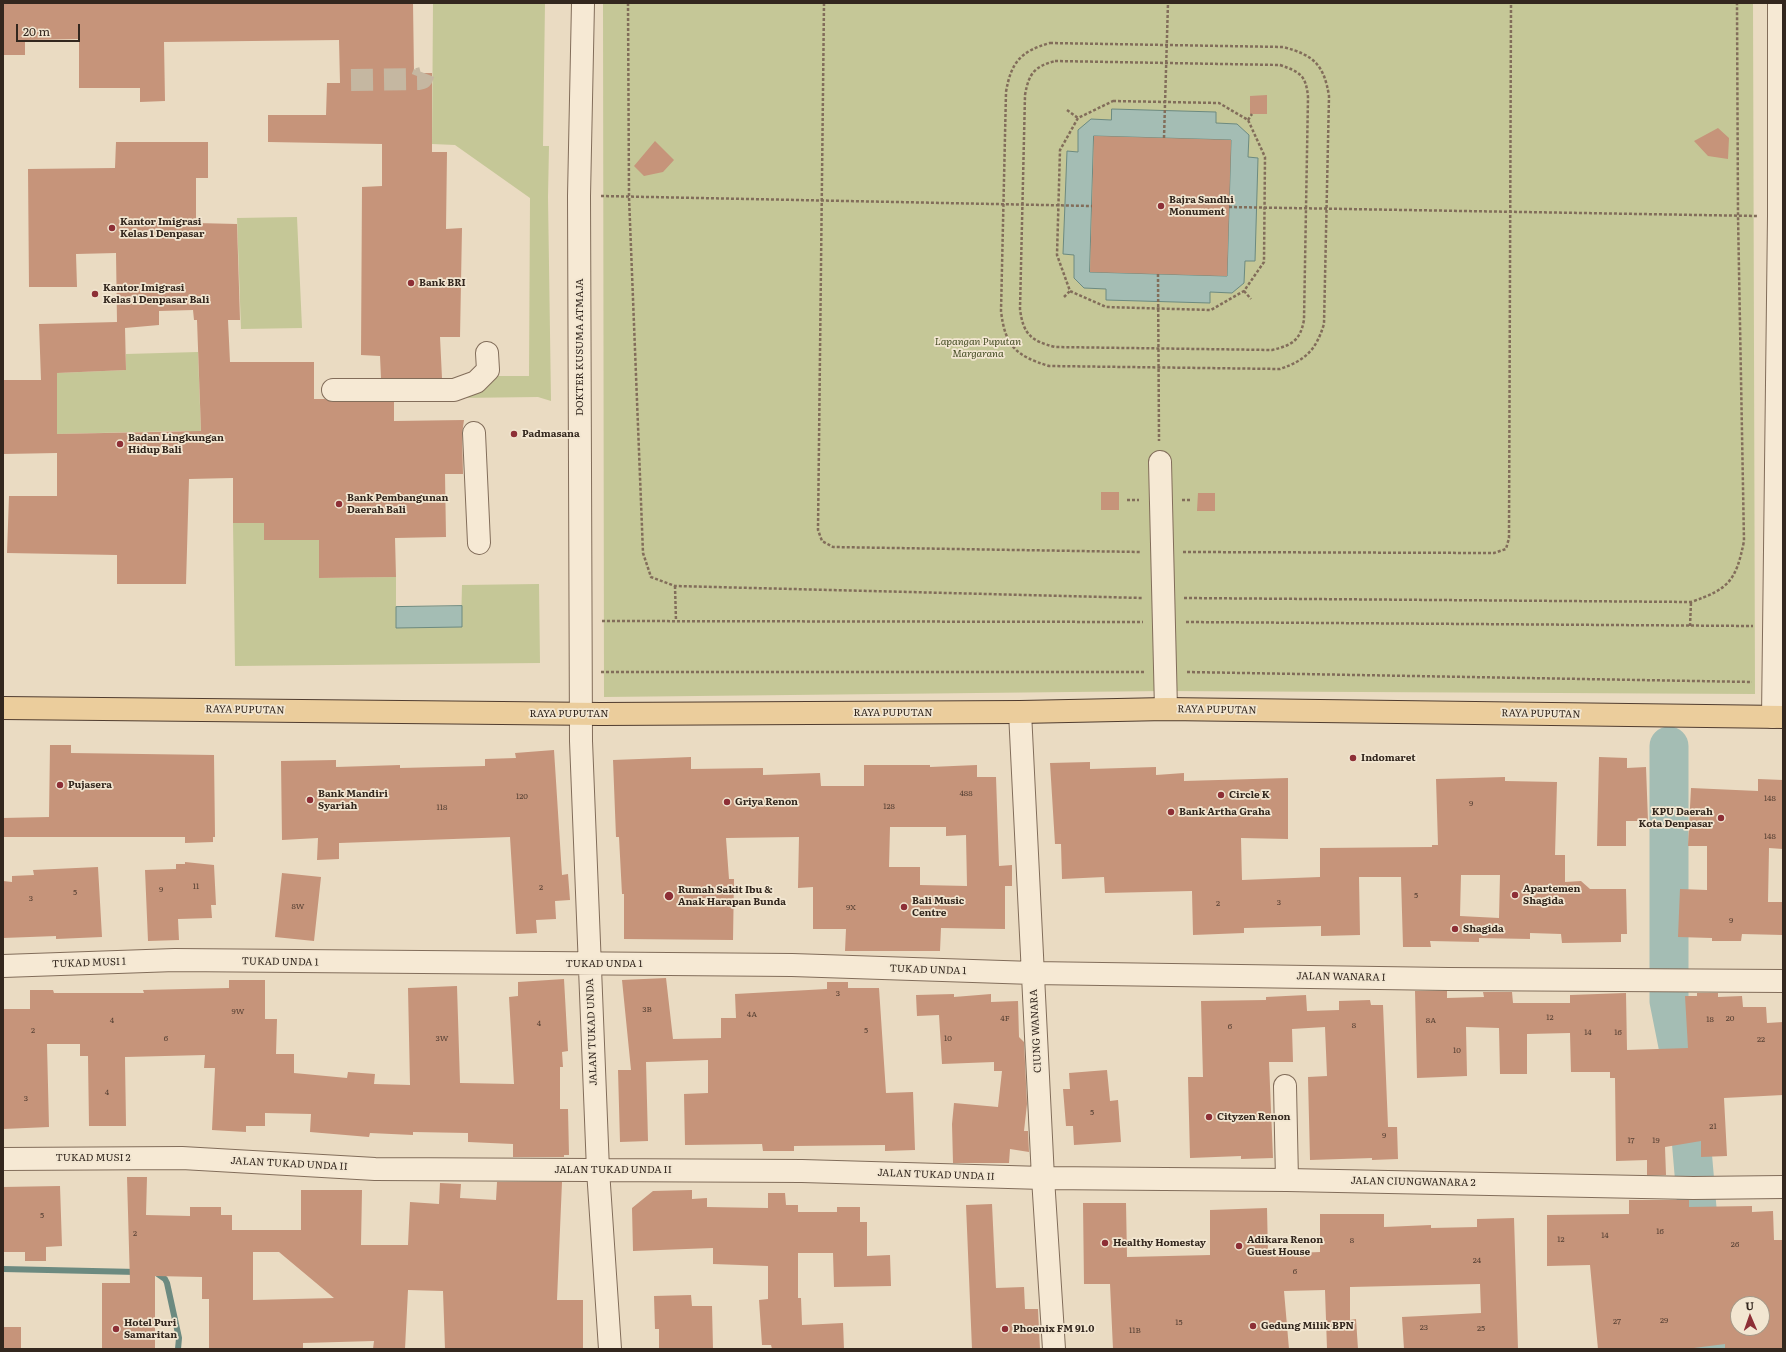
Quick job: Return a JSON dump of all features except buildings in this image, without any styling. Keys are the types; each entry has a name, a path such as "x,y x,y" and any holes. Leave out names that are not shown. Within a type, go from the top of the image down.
{"main road":[{"name":"RAYA PUPUTAN","path":"3,708 582,714 1020,712 1166,709 1778,717"}],"street":[{"name":"DOKTER KUSUMA ATMAJA","path":"582,714 579,196 583,3"},
{"path":"1778,3 1780,216 1778,717"},
{"path":"333,390 454,390 476,382 488,370 487,352"},
{"path":"474,433 479,543"},
{"path":"1160,462 1162,598 1166,709"},
{"name":"CIUNG WANARA","path":"1020,712 1043,1178 1054,1349"},
{"name":"JALAN TUKAD UNDA","path":"582,714 589,963 598,1170 610,1349"},
{"name":"TUKAD UNDA 1","path":"175,960 792,965 1033,973"},
{"name":"TUKAD MUSI 1","path":"3,966 175,960"},
{"name":"JALAN WANARA I","path":"1033,973 1448,979 1783,981"},
{"path":"1285,1086 1288,1180"},
{"name":"JALAN TUKAD UNDA II","path":"182,1158 375,1169 802,1171 1043,1178"},
{"name":"TUKAD MUSI 2","path":"3,1159 182,1158"},
{"name":"JALAN CIUNGWANARA 2","path":"1043,1178 1288,1180 1693,1188 1717,1186 1783,1187"}],"path":[{"path":"628,3 629,197 642,553 651,577 675,586 1162,598 1691,602 1710,595 1728,585 1739,566 1744,541 1738,216 1738,3"},
{"path":"824,3 818,530 822,541 832,547 1161,552 1494,553 1506,549 1509,538 1511,3"},
{"path":"1164,138 1168,3"},
{"path":"1050,43 1283,47 1302,51 1317,63 1326,79 1329,96 1324,324 1318,341 1309,354 1295,364 1280,369 1158,369 1049,366 1029,360 1013,348 1004,331 1001,311 1003,203 1006,92 1009,74 1019,58 1033,48 1050,43"},
{"path":"1055,61 1280,65 1294,70 1303,76 1307,85 1307,209 1304,320 1302,332 1296,340 1285,347 1272,350 1158,349 1055,347 1043,344 1029,336 1022,324 1020,309 1022,204 1025,94 1027,83 1033,72 1042,65 1055,61"},
{"path":"1113,101 1219,103 1248,120 1265,157 1264,262 1244,291 1211,310 1106,307 1070,291 1057,255 1060,150 1078,118 1113,101"},
{"path":"1067,110 1078,118"},
{"path":"1248,120 1252,114"},
{"path":"579,196 1065,204 1092,206"},
{"path":"1229,207 1738,216"},
{"path":"1158,274 1157,308 1160,462"},
{"path":"1064,297 1070,291"},
{"path":"1244,291 1251,299"},
{"path":"581,621 676,621 675,586"},
{"path":"1691,602 1690,626 1732,626"}],"green space":[{"path":"433,3 545,3 543,146 549,146 548,197 551,401 538,397 457,398 493,376 529,376 530,198 455,145 432,144"},
{"name":"Lapangan Puputan Margarana","path":"603,3 1753,3 1755,694 1164,691 604,697"},
{"path":"297,217 302,328 241,329 237,218"},
{"path":"198,352 201,433 182,431 57,434 57,373 126,370 126,354"},
{"path":"233,523 264,523 264,540 319,540 319,578 396,577 396,627 461,627 462,585 539,584 540,663 235,666"}],"water":[{"path":"1112,109 1216,112 1216,123 1237,124 1249,135 1248,157 1258,158 1255,261 1245,261 1244,283 1232,293 1210,292 1210,303 1106,300 1106,289 1084,288 1074,278 1074,255 1063,254 1067,151 1078,152 1078,130 1091,119 1111,120","holes":["1094,136 1231,140 1227,276 1090,272"]},
{"path":"462,606 462,627 396,628 396,607"}],"waterway":[{"path":"1669,746 1669,1001 1687,1091 1709,1349"},
{"path":"3,1269 137,1272"},
{"path":"155,1272 165,1279 167,1283 179,1338 178,1349"}],"tunnel":[{"path":"351,80 418,79 422,78 424,73"}],"place":[{"name":"Bajra Sandhi Monument","path":"1161,206"},
{"name":"Kantor Imigrasi Kelas 1 Denpasar","path":"112,228"},
{"name":"Bank BRI","path":"411,283"},
{"name":"Kantor Imigrasi Kelas 1 Denpasar Bali","path":"95,294"},
{"name":"Padmasana","path":"514,434"},
{"name":"Badan Lingkungan Hidup Bali","path":"120,444"},
{"name":"Bank Pembangunan Daerah Bali","path":"339,504"},
{"name":"Indomaret","path":"1353,758"},
{"name":"Pujasera","path":"60,785"},
{"name":"Circle K","path":"1221,795"},
{"name":"Bank Mandiri Syariah","path":"310,800"},
{"name":"Griya Renon","path":"727,802"},
{"name":"Bank Artha Graha","path":"1171,812"},
{"name":"KPU Daerah Kota Denpasar","path":"1721,818"},
{"name":"Apartemen Shagida","path":"1515,895"},
{"name":"Rumah Sakit Ibu & Anak Harapan Bunda","path":"669,896"},
{"name":"Bali Music Centre","path":"904,907"},
{"name":"Shagida","path":"1455,929"},
{"name":"Cityzen Renon","path":"1209,1117"},
{"name":"Healthy Homestay","path":"1105,1243"},
{"name":"Adikara Renon Guest House","path":"1239,1246"},
{"name":"Gedung Milik BPN","path":"1253,1326"},
{"name":"Hotel Puri Samaritan","path":"116,1329"},
{"name":"Phoenix FM 91.0","path":"1005,1329"}]}
